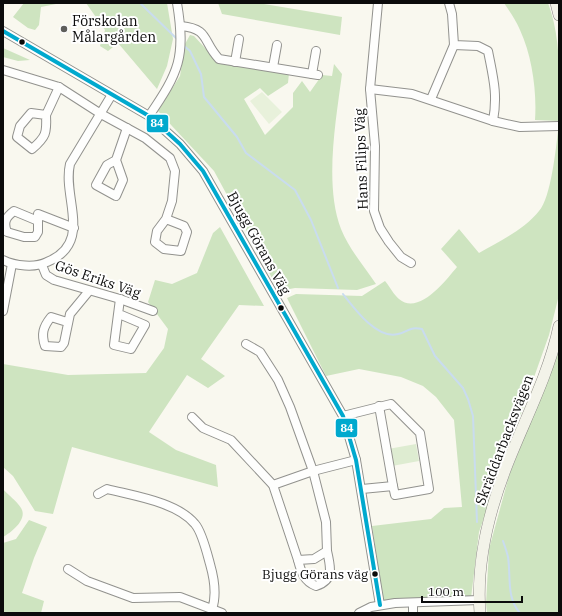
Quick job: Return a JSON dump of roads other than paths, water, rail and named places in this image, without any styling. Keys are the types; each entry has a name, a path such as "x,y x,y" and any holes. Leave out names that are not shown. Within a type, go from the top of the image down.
{"street":[{"path":"3,31 111,96 149,116 170,86 179,63 181,26 177,3"},
{"name":"Hans Filips Väg","path":"378,3 370,89 375,146 374,211 380,228 389,242 400,257 411,263"},
{"path":"431,99 454,45 452,14 448,3"},
{"path":"556,3 559,15"},
{"path":"181,26 192,27 201,31 219,59 235,62 315,74 316,51"},
{"path":"235,62 239,39"},
{"path":"273,67 277,45"},
{"path":"454,45 478,46 488,51 496,91 493,121"},
{"path":"3,70 59,87 101,114 145,138 170,158 175,171 172,201 166,219 156,231 155,242 164,249 181,251 187,232 184,226 166,219"},
{"path":"46,115 31,113 20,126 18,137 32,149 41,141 46,132 46,115 59,87"},
{"name":"Hans Filips Väg","path":"370,89 412,94 431,99 493,121 520,127 540,125 559,126"},
{"name":"Gös Eriks Väg","path":"3,260 12,264 42,265 54,260 67,248 74,228 73,206 68,176 70,164 111,96"},
{"name":"Bjugg Görans Väg","path":"149,116 180,144 203,171 343,416 356,460 362,489 380,605"},
{"path":"116,160 126,128"},
{"path":"38,221 38,214 74,228"},
{"path":"3,311 4,299 12,264"},
{"name":"Gös Eriks Väg","path":"42,265 46,275 54,280 120,299 153,311"},
{"name":"Gös Eriks Väg","path":"67,322 70,314 89,291"},
{"name":"Gös Eriks Väg","path":"119,314 145,325 130,349 114,346 120,299"},
{"name":"Skräddarbacksvägen","path":"480,613 479,600 485,537 507,467 545,373 559,326"},
{"path":"192,417 203,428 231,440 273,485 301,570 307,582 316,586 326,582 329,577 326,522 313,471 290,407 278,380 260,352 246,344"},
{"path":"343,416 379,406 390,404 420,433 429,489 395,495 379,406"},
{"path":"273,485 313,471 356,460"},
{"path":"362,489 393,486"},
{"path":"98,494 107,489 174,508 195,524 206,548 214,578 215,602 212,609"},
{"path":"298,560 314,559 327,552"},
{"path":"68,569 87,581 133,598 180,597 222,613"},
{"path":"359,613 380,605 479,600"},
{"path":"413,603 413,613"}],"waterway":[{"path":"140,3 178,40"},
{"path":"183,45 190,51 201,74 204,97 237,137 246,153 295,190 311,220 338,288"},
{"path":"343,294 367,322 382,332 390,335 402,333 412,329 422,329 435,356 463,388 473,416 477,522"},
{"path":"503,541 508,557 511,593 520,613"}],"place":[{"name":"Förskolan Målargården","path":"64,29"},
{"name":"Bjugg Görans väg","path":"375,574"}]}
